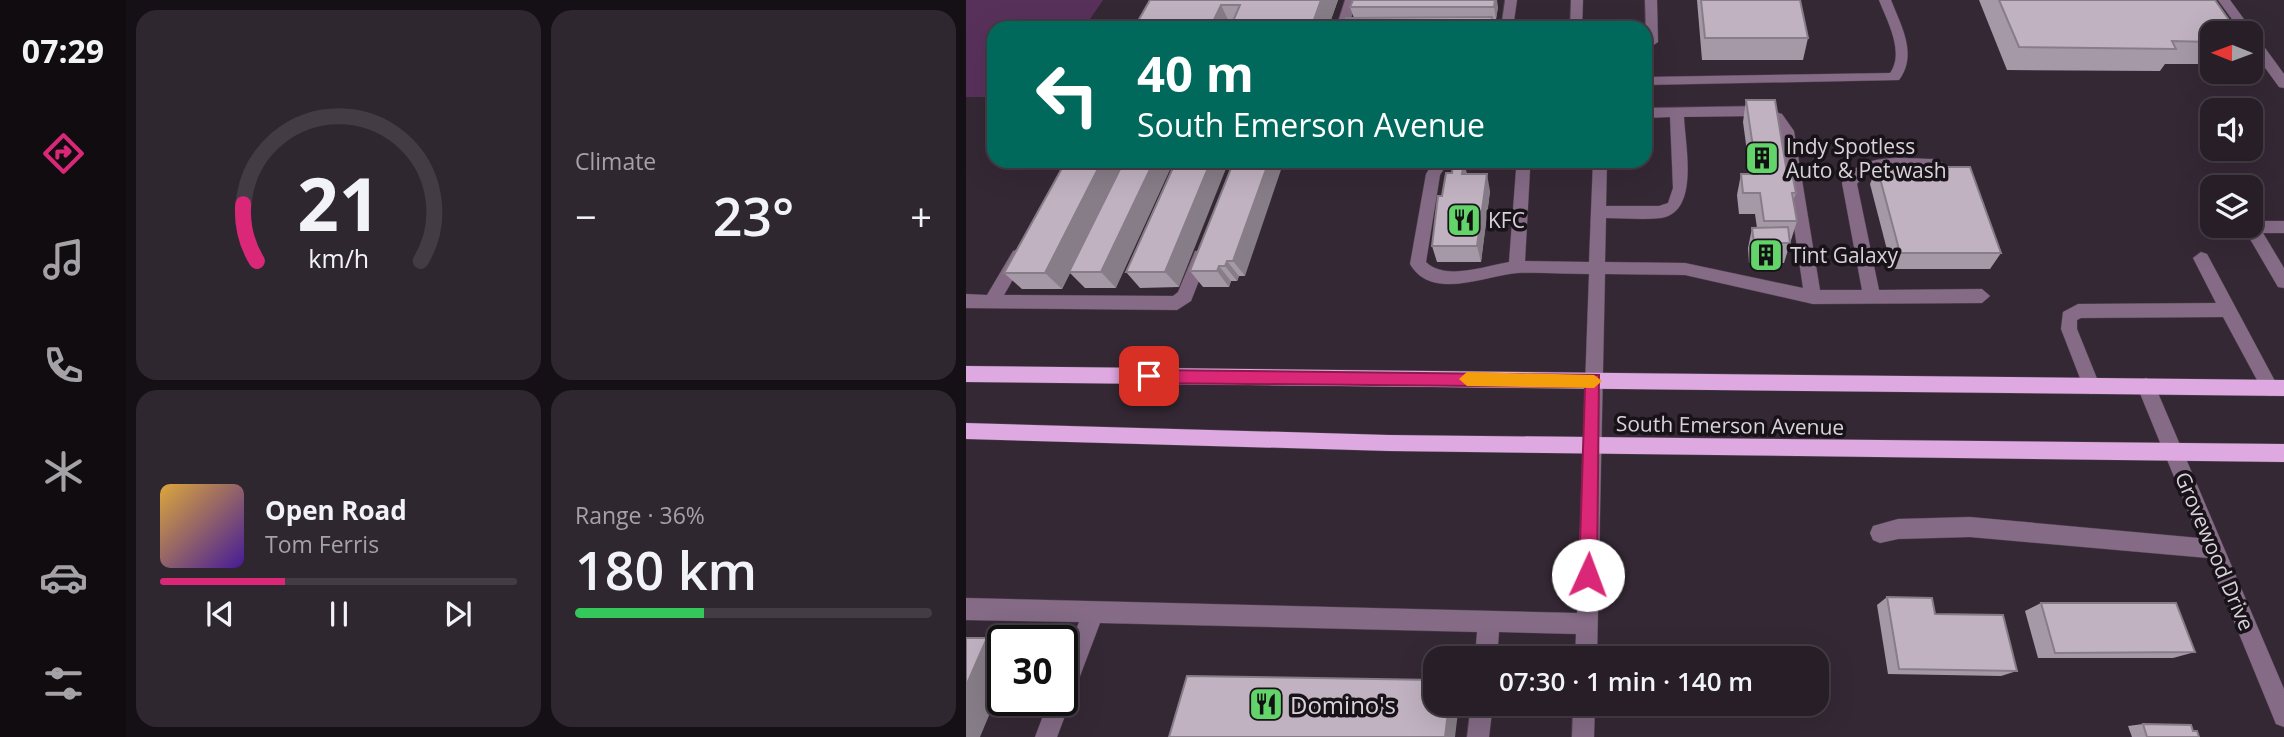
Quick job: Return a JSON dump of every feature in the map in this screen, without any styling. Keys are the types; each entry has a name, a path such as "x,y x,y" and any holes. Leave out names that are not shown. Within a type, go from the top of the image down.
{"main road":[{"name":"South Emerson Avenue","path":"966,374 2277,388"},
{"name":"South Emerson Avenue","path":"966,431 1199,439 1592,446 2284,453"}],"street":[{"path":"1344,21 1351,0"},
{"path":"1508,21 1511,0"},
{"path":"1576,21 1577,0"},
{"path":"1651,0 1652,21"},
{"path":"1652,81 1894,77 1900,70 1903,52 1885,0"},
{"path":"2224,0 2239,21"},
{"path":"2263,55 2284,84"},
{"path":"1652,113 1758,111 1777,117 1787,131 1813,297"},
{"path":"1599,212 1661,212 1674,206 1680,188 1677,113"},
{"path":"1872,297 1849,183 1853,173 1869,165 1937,164"},
{"path":"1437,168 1433,174 1418,264 1429,275 1448,278 1517,267 1685,269 1813,297 1982,296"},
{"path":"1517,267 1522,168"},
{"path":"1586,646 1600,168"},
{"path":"2284,227 2250,227 2284,282"},
{"path":"992,301 1030,234"},
{"path":"966,301 1177,303 1185,296 1209,235"},
{"path":"2201,258 2228,310 2277,388"},
{"path":"2091,386 2069,329 2069,317 2078,311 2228,310"},
{"name":"Grovewood Drive","path":"2146,386 2284,716"},
{"path":"1880,533 1898,529 1970,527 2214,549"},
{"path":"966,609 1587,624"},
{"path":"1078,654 1094,612"},
{"path":"1487,646 1489,621"},
{"path":"1046,737 1054,716"},
{"path":"1478,737 1481,716"},
{"path":"1584,716 1584,737"}],"shaded area":[{"path":"966,0 1103,0 1089,21 987,21 987,97 966,97"}],"building":[{"path":"1150,0 1321,0 1314,21 1233,21 1240,5 1221,5 1213,21 1138,21"},
{"path":"1353,0 1495,0 1494,7 1350,7"},
{"path":"1701,0 1800,0 1808,38 1705,38"},
{"path":"1999,0 2215,0 2230,21 2200,21 2200,42 2172,41 2176,49 2019,47"},
{"path":"1492,17 1492,21 1345,21 1346,18"},
{"path":"1746,100 1775,100 1787,173 1792,173 1796,193 1792,193 1797,221 1764,221 1760,193 1743,193 1741,174 1757,174"},
{"path":"1877,167 1970,167 2001,253 1900,253"},
{"path":"1062,168 1098,168 1045,273 1004,273"},
{"path":"1121,168 1151,168 1101,272 1069,272"},
{"path":"1173,168 1208,168 1165,272 1126,272"},
{"path":"1231,168 1266,168 1233,261 1219,266 1217,271 1190,271"},
{"name":"KFC","path":"1452,168 1463,168 1462,174 1487,174 1477,246 1432,246 1438,196 1442,196 1446,173 1452,173"},
{"path":"1788,227 1790,243 1754,243 1752,228"},
{"path":"1887,597 1932,598 1935,614 2003,615 2017,671 1899,669"},
{"path":"2041,603 2176,603 2195,652 2055,653"},
{"path":"966,638 987,638 966,686"},
{"path":"1187,676 1423,680 1423,716 1448,716 1445,737 1169,737"},
{"path":"2143,724 2191,725 2199,737 2147,737"}],"slow traffic":[{"path":"1467,379 1594,381"}],"place":[{"name":"Indy Spotless Auto & Pet wash","path":"1762,158"},
{"name":"KFC","path":"1464,220"},
{"name":"Tint Galaxy","path":"1766,255"},
{"name":"Domino's","path":"1266,704"}],"route":[{"path":"1149,376 1594,380 1588,575"}]}
